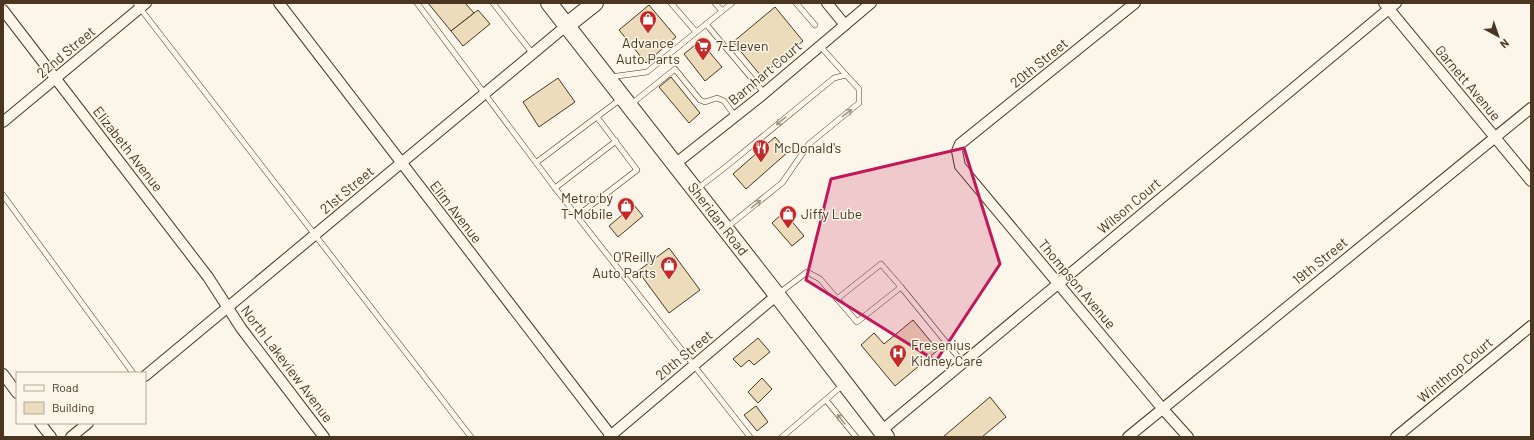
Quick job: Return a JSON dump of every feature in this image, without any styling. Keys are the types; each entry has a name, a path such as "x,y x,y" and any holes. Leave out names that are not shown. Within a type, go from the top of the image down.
{"main road":[{"name":"Sheridan Road","path":"549,3 777,295 883,434"},
{"path":"566,26 595,3"}],"street":[{"name":"Elim Avenue","path":"279,3 611,437"},
{"path":"827,3 845,25"},
{"name":"Barnhart Court","path":"675,164 764,93 871,3"},
{"name":"20th Street","path":"960,144 1135,3"},
{"name":"22nd Street","path":"3,122 141,5"},
{"name":"Garnett Avenue","path":"1390,5 1531,181"},
{"name":"Wilson Court","path":"883,434 963,363 1390,5"},
{"name":"Elizabeth Avenue","path":"3,10 208,277 228,307"},
{"name":"21st Street","path":"146,375 566,26"},
{"name":"19th Street","path":"1128,437 1531,108"},
{"name":"Thompson Avenue","path":"960,144 957,151 960,166 1162,408 1188,437"},
{"name":"20th Street","path":"611,437 777,295"},
{"name":"North Lakeview Avenue","path":"228,307 241,328 324,437"},
{"name":"Winthrop Court","path":"1396,437 1531,326"},
{"path":"3,374 16,392"},
{"path":"41,424 51,437"},
{"path":"71,437 87,424"}],"lane":[{"path":"417,3 555,188 750,437"},
{"path":"493,3 533,54"},
{"path":"671,3 696,32"},
{"path":"715,3 722,11"},
{"path":"607,78 647,72 732,3"},
{"path":"796,3 815,26"},
{"path":"141,5 315,235 471,437"},
{"path":"706,24 764,93"},
{"path":"725,228 782,183 809,144 859,103 859,89 820,46"},
{"path":"537,162 597,117 626,102 675,69 700,100 705,102 717,98 724,101 735,116"},
{"path":"695,190 728,165 834,78 846,75"},
{"path":"577,216 637,170 597,117"},
{"path":"555,188 616,141"},
{"path":"3,195 131,372"},
{"path":"837,299 880,264 901,287 963,363"},
{"path":"777,295 807,272 820,279 857,322 901,287"},
{"path":"782,437 845,384"},
{"path":"826,400 856,437"}],"highlighted area":[{"path":"964,148 1000,264 936,361 806,280 831,179"}],"building":[{"path":"428,3 465,3 474,13 451,31"},
{"name":"Advance Auto Parts","path":"649,5 676,37 646,63 619,30"},
{"path":"775,7 803,41 761,76 733,42"},
{"path":"478,10 490,24 463,46 451,31"},
{"name":"7-Eleven","path":"700,41 722,67 705,81 684,54"},
{"path":"671,77 700,113 689,123 659,87"},
{"path":"558,78 575,102 539,127 523,102"},
{"name":"McDonald's","path":"775,137 788,152 746,189 733,174"},
{"name":"Metro by T-Mobile","path":"634,205 643,216 618,237 609,226"},
{"name":"Jiffy Lube","path":"784,212 804,236 792,246 772,223"},
{"name":"O'Reilly Auto Parts","path":"669,248 700,290 669,313 638,271"},
{"name":"Fresenius Kidney Care","path":"913,320 938,350 895,386 861,345 874,333 884,344"},
{"path":"758,338 770,352 754,365 749,360 741,367 733,359"},
{"path":"762,378 772,389 758,403 748,392"},
{"path":"990,397 1006,417 982,437 943,437"},
{"path":"756,406 768,422 757,431 744,415"}],"place":[{"name":"Advance Auto Parts","path":"648,34"},
{"name":"7-Eleven","path":"703,61"},
{"name":"McDonald's","path":"761,163"},
{"name":"Metro by T-Mobile","path":"626,221"},
{"name":"Jiffy Lube","path":"788,229"},
{"name":"O'Reilly Auto Parts","path":"669,280"},
{"name":"Fresenius Kidney Care","path":"898,368"}]}
